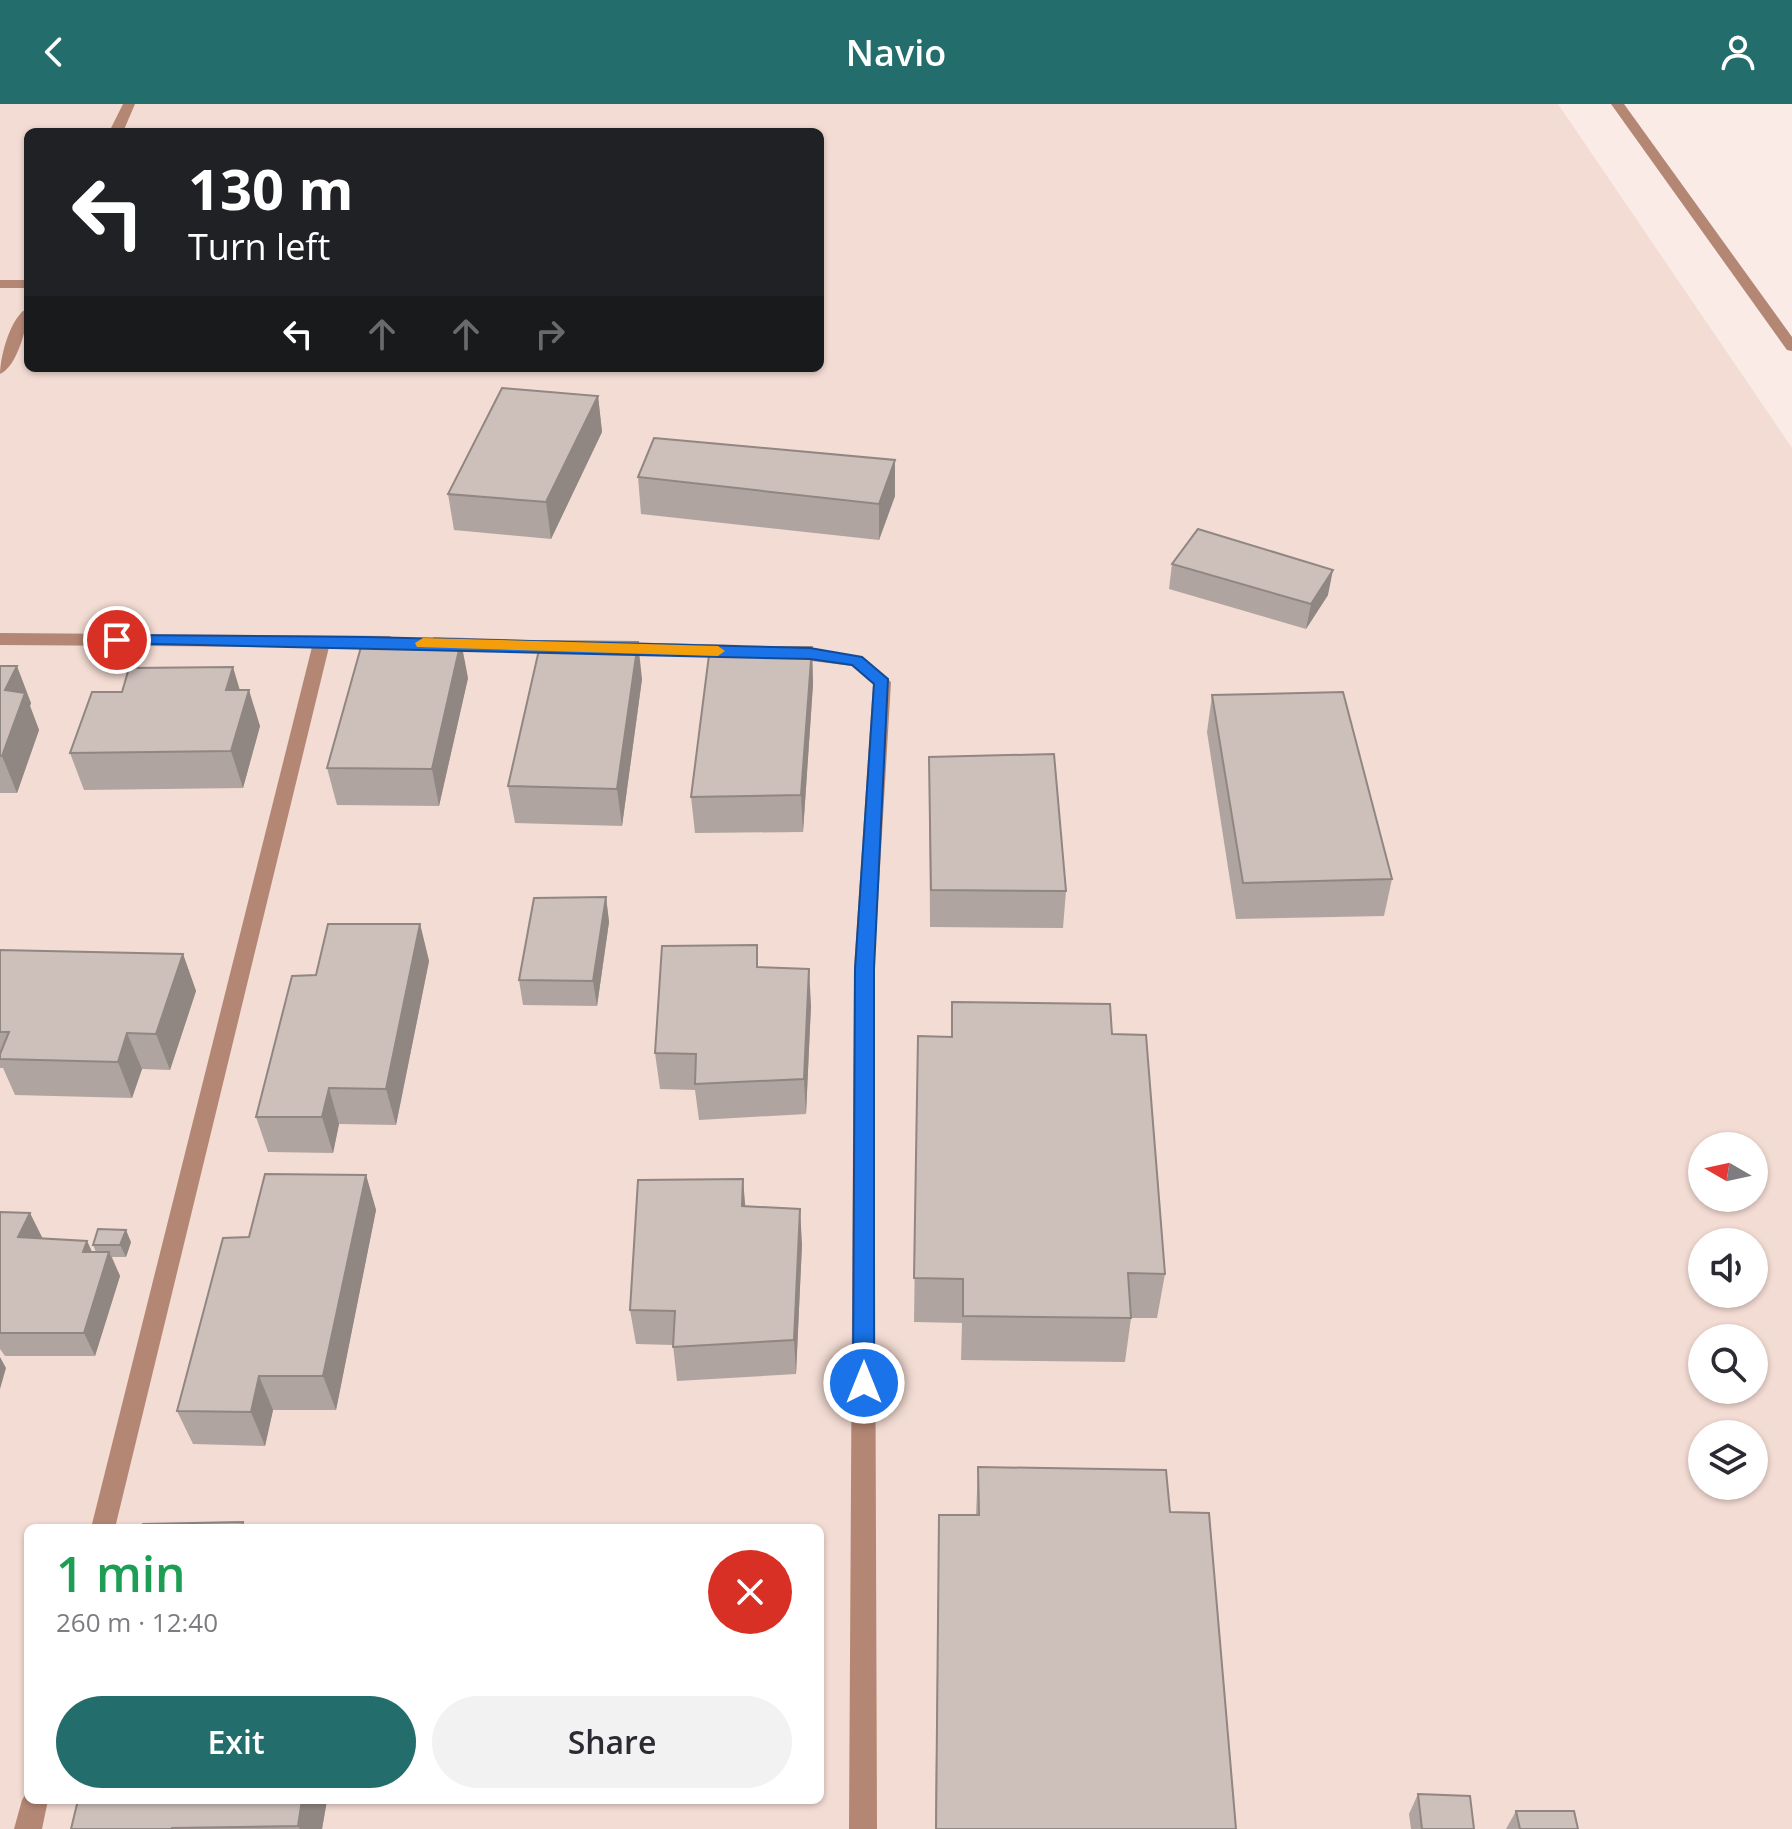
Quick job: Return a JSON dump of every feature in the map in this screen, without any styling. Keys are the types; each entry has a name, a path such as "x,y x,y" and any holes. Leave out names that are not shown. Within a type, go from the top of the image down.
{"street":[{"path":"118,128 129,104"},
{"path":"1617,104 1792,347"},
{"path":"0,284 24,284"},
{"path":"0,369 24,320"},
{"path":"0,639 322,641 810,653 857,661 882,682 864,969 863,1829"},
{"path":"104,1524 322,641"},
{"path":"28,1829 34,1804"}],"shaded area":[{"path":"0,104 1558,104 1792,448 1792,1829 0,1829"}],"building":[{"path":"502,388 598,396 546,502 448,494"},
{"path":"654,438 895,460 879,504 638,477"},
{"path":"1198,529 1333,570 1311,604 1172,564"},
{"path":"363,640 461,641 432,769 327,768"},
{"path":"541,641 638,642 617,789 508,786"},
{"path":"710,647 812,647 801,795 691,797"},
{"path":"0,666 17,666 5,690 25,693 2,756 0,756"},
{"path":"233,667 226,690 249,690 231,751 70,753 92,692 122,692 129,668"},
{"path":"1343,692 1392,879 1243,883 1212,695"},
{"path":"1054,754 1066,891 931,890 929,757"},
{"path":"606,897 593,981 519,980 534,898"},
{"path":"328,924 420,924 386,1089 329,1088 322,1117 256,1117 292,976 316,975"},
{"path":"757,945 757,967 809,969 804,1079 695,1084 696,1054 655,1053 662,946"},
{"path":"0,950 183,954 156,1034 127,1033 118,1062 0,1059 9,1032 0,1032"},
{"path":"952,1002 1110,1004 1112,1034 1146,1035 1165,1274 1128,1273 1131,1318 963,1316 963,1279 914,1278 918,1036 952,1037"},
{"path":"265,1174 366,1175 323,1376 259,1376 251,1412 177,1411 223,1238 249,1237"},
{"path":"743,1179 742,1206 800,1209 794,1340 673,1347 675,1311 630,1310 638,1180"},
{"path":"0,1212 30,1213 18,1237 87,1241 83,1252 109,1252 84,1333 0,1333"},
{"path":"98,1229 126,1230 120,1245 93,1245"},
{"path":"978,1467 1166,1470 1170,1512 1209,1513 1236,1829 936,1829 939,1515 979,1515"},
{"path":"243,1522 243,1524 143,1524"},
{"path":"1418,1794 1470,1796 1474,1829 1422,1829"},
{"path":"77,1804 301,1804 298,1826 71,1829"},
{"path":"1516,1811 1574,1811 1578,1829 1520,1829"}],"slow traffic":[{"path":"423,643 718,651"}],"route":[{"path":"117,640 365,642 810,653 857,661 882,682 864,969 864,1383"}]}
